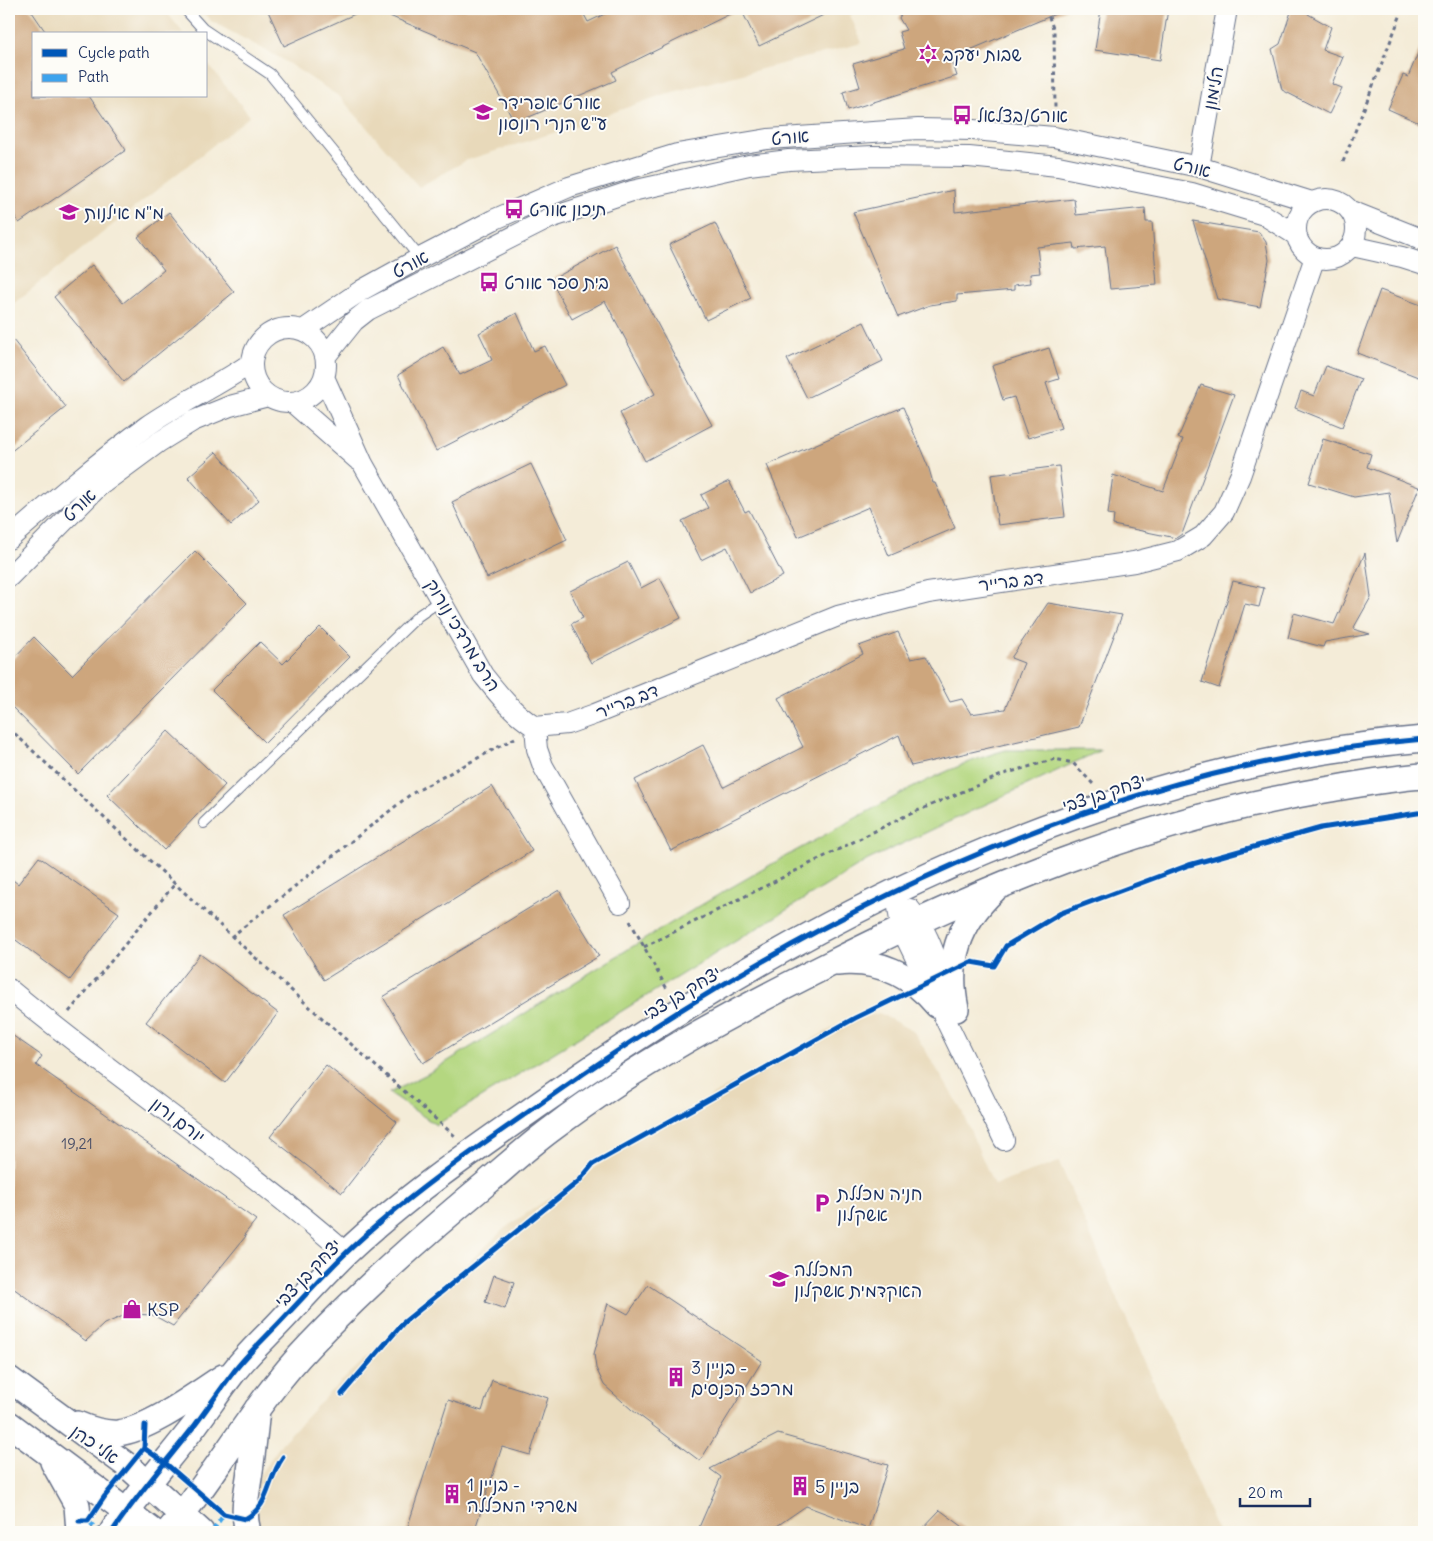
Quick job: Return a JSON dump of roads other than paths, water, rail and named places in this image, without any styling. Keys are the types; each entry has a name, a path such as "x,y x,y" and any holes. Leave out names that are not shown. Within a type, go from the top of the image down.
{"street":[{"name":"הלימון","path":"1199,167 1227,9"},
{"name":"אורט","path":"303,330 362,290 420,258 493,220 569,187 677,154 768,139 877,131 973,130 1054,137 1199,167 1312,202"},
{"name":"אורט","path":"326,356 354,321 368,310 550,218 632,191 749,165 781,161 873,156 969,157 1058,166 1192,193 1264,215 1296,235"},
{"path":"1351,211 1357,229 1352,246 1335,258 1328,260 1314,257 1300,244 1296,235 1298,218 1312,202 1327,199 1344,204 1351,211 1424,240"},
{"path":"1352,246 1424,264"},
{"name":"דב ברייר","path":"535,727 567,724 838,616 928,593 1134,562 1178,551 1203,536 1224,512 1240,476 1314,257"},
{"path":"291,327 303,330 317,340 326,356 324,377 312,395 292,402 279,401 268,396 259,387 253,376 251,363 259,341 268,333 279,328 291,327"},
{"name":"אורט","path":"9,540 80,477 148,426 175,408 220,384 251,363"},
{"name":"הרב מרדכי נורוק","path":"324,377 363,464 483,674 500,697 520,717 535,727"},
{"name":"אורט","path":"9,577 37,546 98,487 159,442 193,421 230,406 268,396"},
{"name":"הרב מרדכי נורוק","path":"292,402 363,464"},
{"path":"9,540 16,545 37,546"},
{"path":"535,727 537,749 543,766 620,903"},
{"name":"יצחק בן צבי","path":"112,1532 234,1371 346,1253 416,1193 473,1150 678,1010 758,964 896,892 972,857 1062,822 1180,782 1263,762 1378,742 1424,739"},
{"path":"175,1523 258,1405 309,1346 373,1284 442,1220 554,1127 695,1035 910,924 1008,881 1092,849 1188,819 1279,798 1424,776"},
{"path":"946,1007 951,987 952,966 961,935 984,900 1008,881"},
{"path":"896,892 1004,1140"},
{"path":"830,964 855,962 885,966 918,985 946,1007"},
{"name":"יורם ורון","path":"9,989 55,1028 289,1205 346,1253"},
{"path":"56,1416 87,1428 117,1433 145,1425 234,1371"},
{"name":"אלי כהן","path":"9,1379 56,1416 149,1483 175,1523 201,1532"},
{"path":"248,1532 245,1519 245,1496 250,1473 258,1405"},
{"name":"אלי כהן","path":"9,1424 154,1532"},
{"path":"45,1450 65,1482 76,1505 79,1532"}],"lane":[{"path":"185,9 207,32"},
{"path":"208,32 270,74 420,258"},
{"path":"204,824 418,616 441,600"}],"place":[{"name":"שבות יעקב","path":"928,54"},
{"name":"אורט אפרידר ע\"ש הנרי רונסון","path":"483,112"},
{"name":"אורט/בצלאל","path":"962,115"},
{"name":"תיכון אורט","path":"514,209"},
{"name":"מ\"מ אילנות","path":"69,212"},
{"name":"בית ספר אורט","path":"489,282"},
{"name":"חניה מכללת אשקלון","path":"822,1203"},
{"name":"המכללה האקדמית אשקלון","path":"779,1279"},
{"name":"KSP","path":"132,1309"},
{"name":"בניין 3 - מרכז הכנסים","path":"676,1377"},
{"name":"בניין 5","path":"800,1486"},
{"name":"בניין 1 - משרדי המכללה","path":"452,1494"}]}
